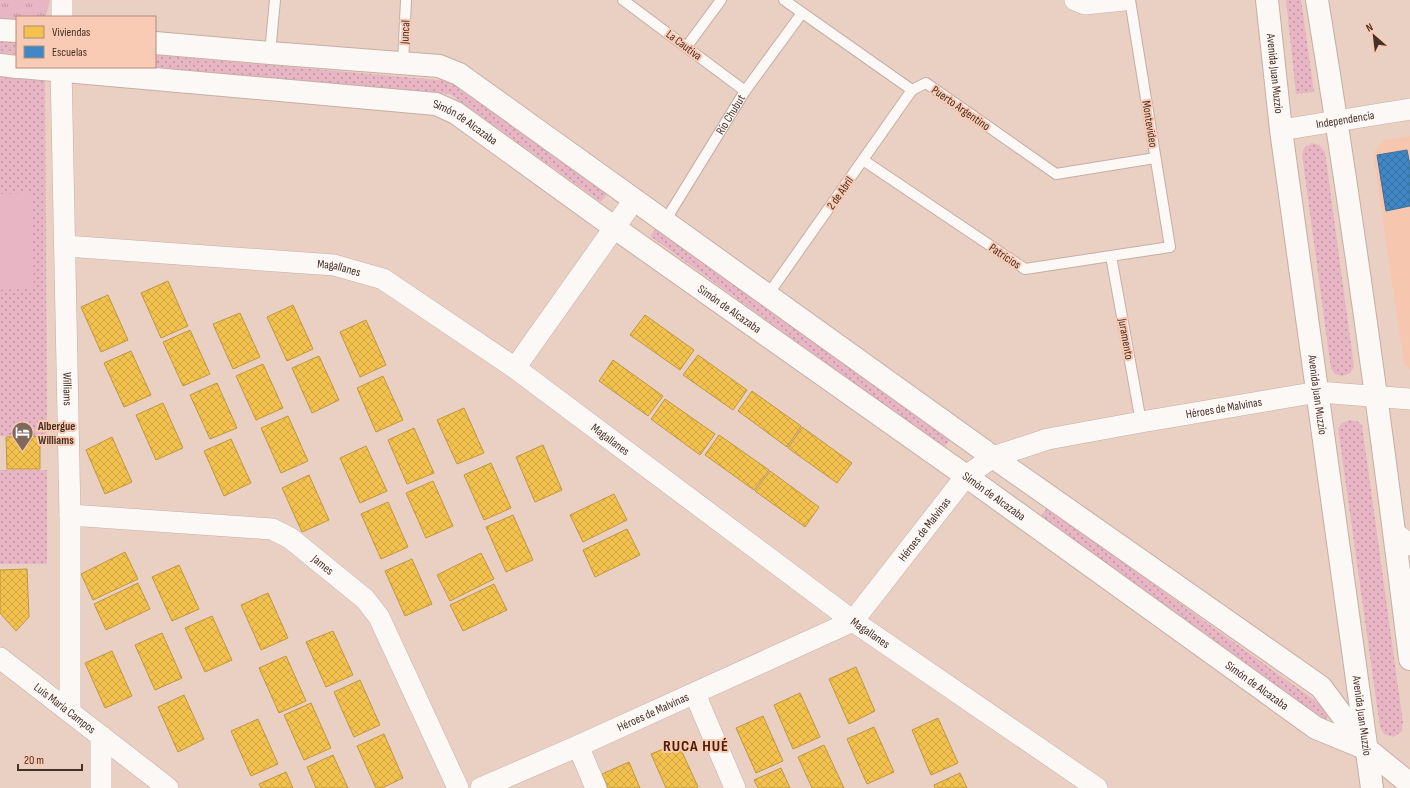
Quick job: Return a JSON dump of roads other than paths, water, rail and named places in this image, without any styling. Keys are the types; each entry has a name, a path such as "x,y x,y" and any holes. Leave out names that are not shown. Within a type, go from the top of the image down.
{"street":[{"path":"62,0 62,16"},
{"path":"1075,0 1085,4 1124,0"},
{"name":"Avenida Juan Muzzio","path":"1267,0 1281,130 1372,788"},
{"path":"1317,0 1337,122 1375,396 1402,539 1410,659"},
{"path":"0,30 16,32"},
{"name":"Simón de Alcazaba","path":"156,43 439,66 459,74 993,457 1321,687 1367,749 1410,784"},
{"path":"0,65 16,67"},
{"name":"Simón de Alcazaba","path":"40,68 436,104 456,113 615,228 966,476 1316,728 1367,749"},
{"name":"Williams","path":"61,69 70,515 70,712"},
{"name":"Independencia","path":"1281,130 1410,109"},
{"path":"515,368 634,200"},
{"name":"Magallanes","path":"65,246 334,265 383,279 515,368 853,621 1097,788"},
{"name":"Héroes de Malvinas","path":"481,788 695,694 853,621 966,476 993,457 1048,439 1318,392 1410,399"},
{"name":"James","path":"70,515 272,529 290,538 365,599 380,617 458,788"},
{"name":"Luis María Campos","path":"0,658 168,788"},
{"path":"695,694 735,788"},
{"path":"101,736 101,788"},
{"path":"578,746 596,788"}],"lane":[{"path":"270,53 275,0"},
{"name":"Juncal","path":"403,63 406,0"},
{"name":"La Cautiva","path":"623,0 687,46 745,91"},
{"path":"687,46 721,0"},
{"name":"Puerto Argentino","path":"784,0 912,90 926,83 1056,174 1155,158"},
{"name":"Montevideo","path":"1130,0 1170,247"},
{"name":"Río Chubut","path":"665,221 745,91 802,13"},
{"name":"2 de Abril","path":"767,296 912,90"},
{"name":"Patricios","path":"863,160 1025,269 1170,247"},
{"name":"Juramento","path":"1111,256 1141,422"}],"place":[{"name":"Albergue Williams","path":"23,452"}],"district":[{"name":"RUCA HUÉ","path":"696,745"}]}
